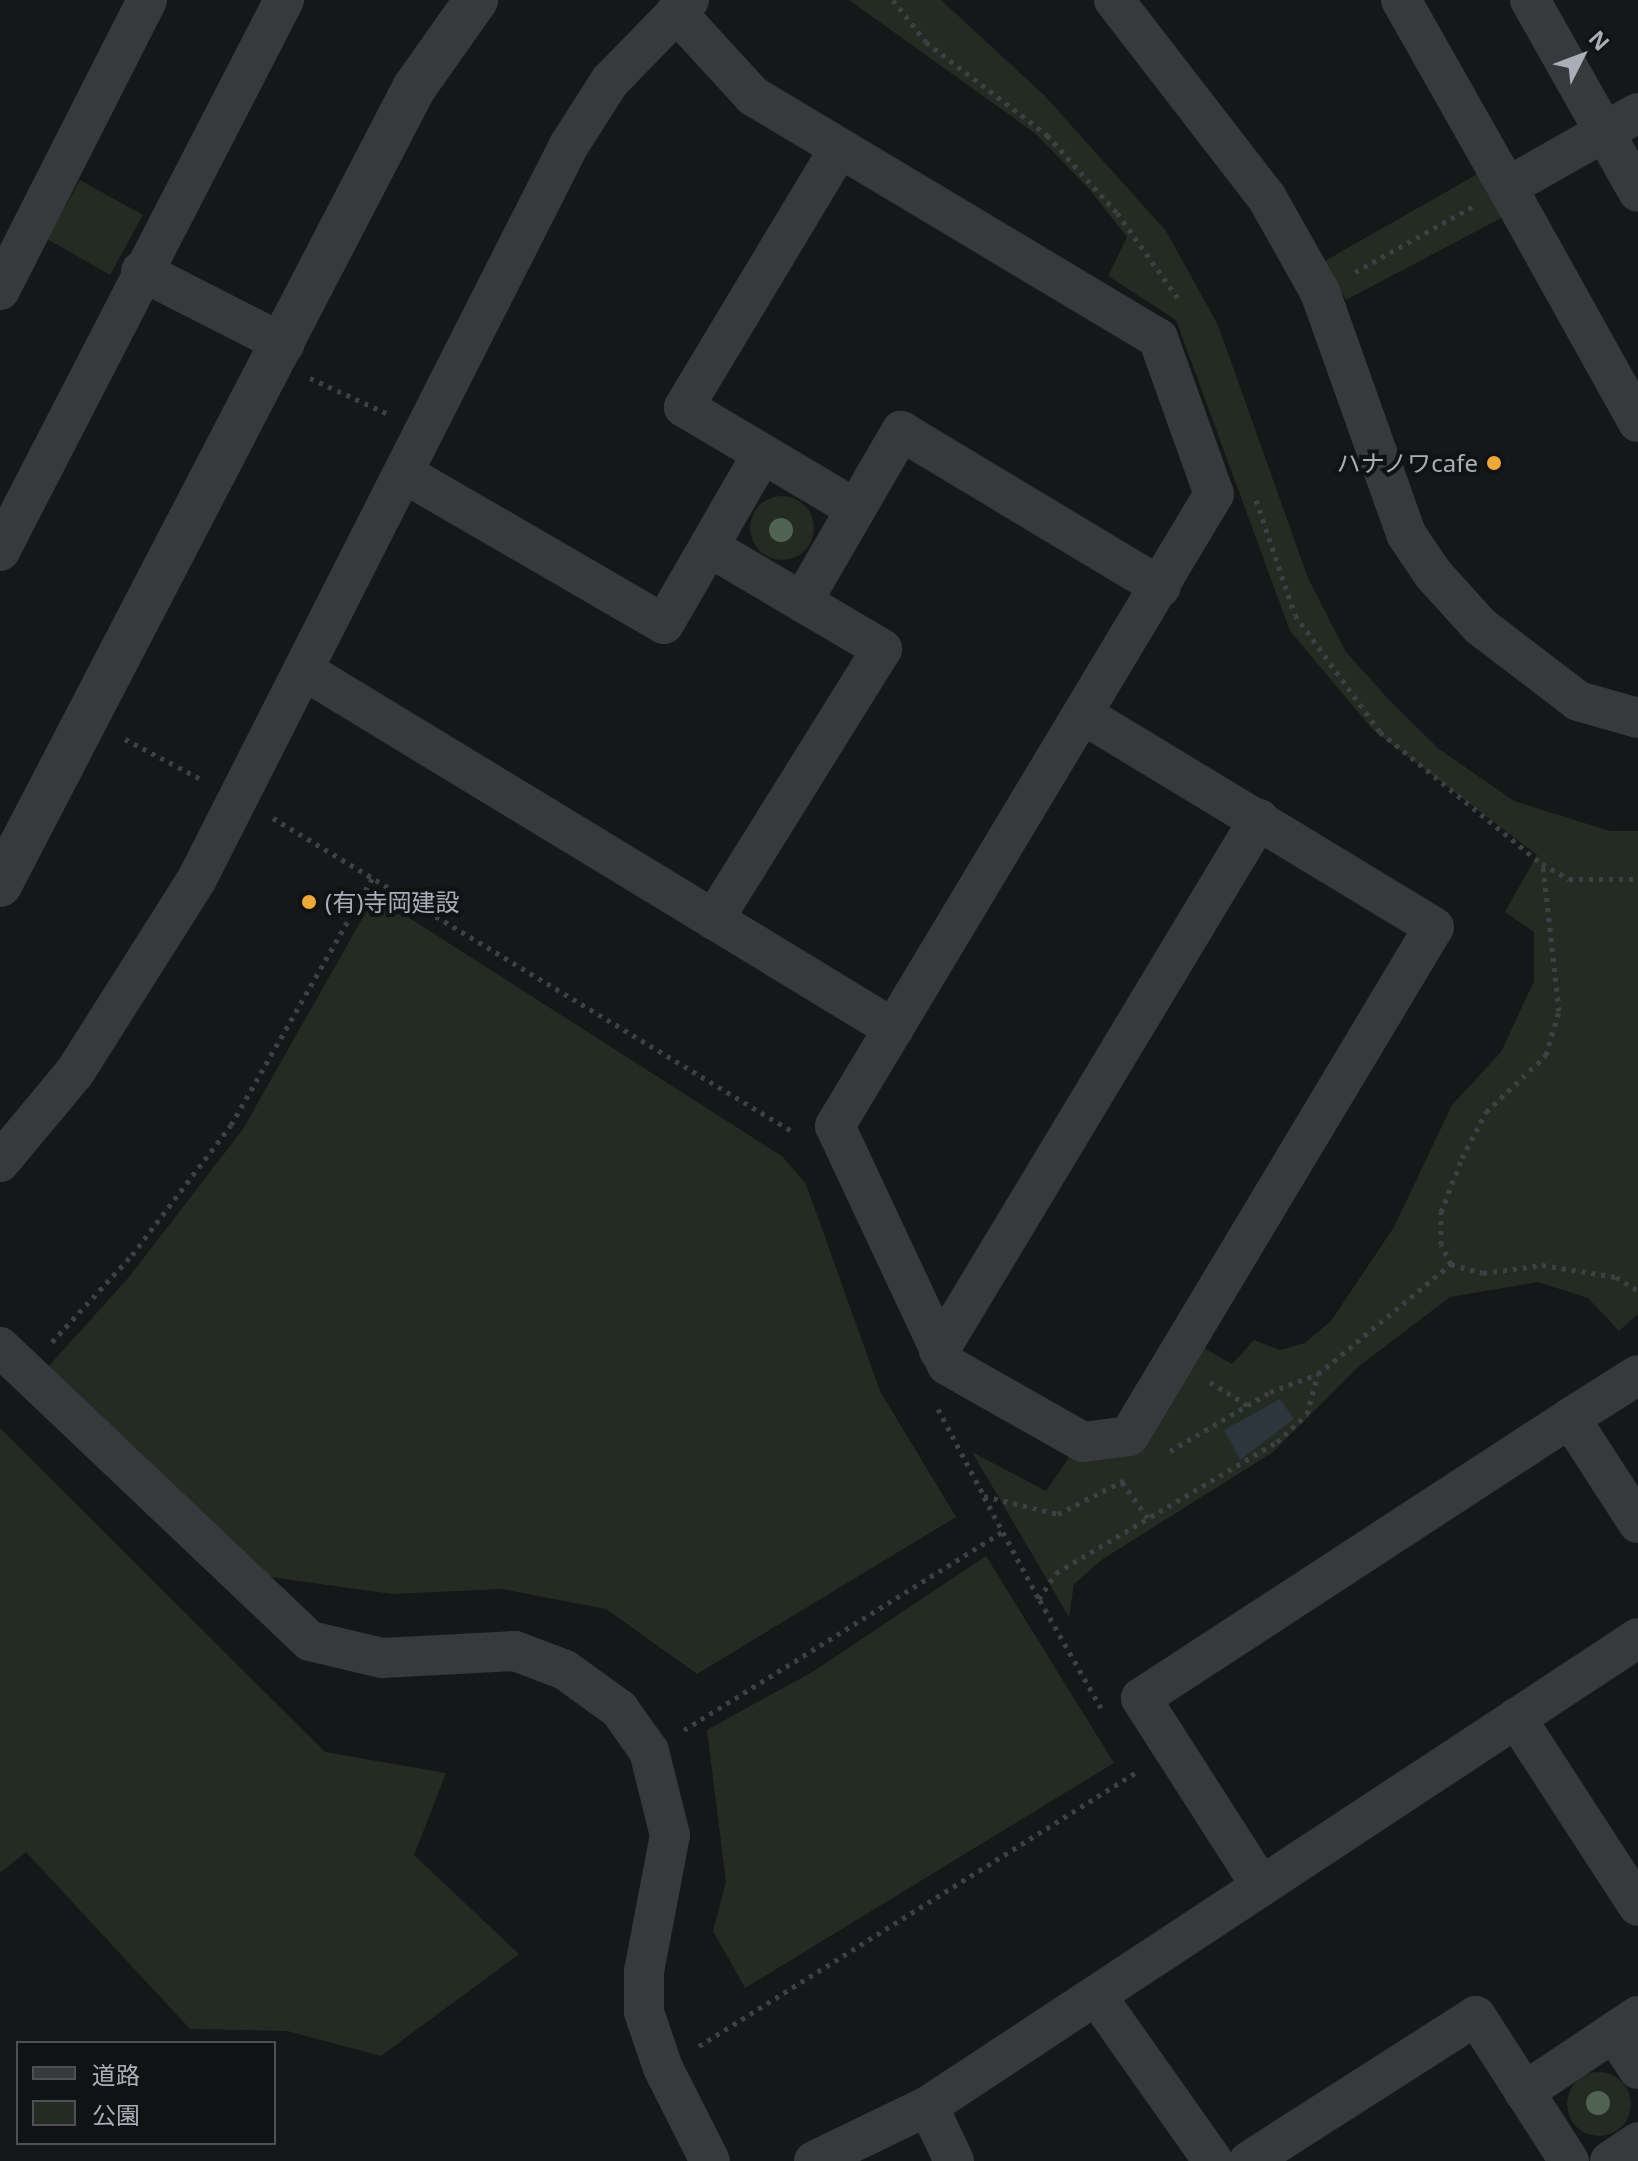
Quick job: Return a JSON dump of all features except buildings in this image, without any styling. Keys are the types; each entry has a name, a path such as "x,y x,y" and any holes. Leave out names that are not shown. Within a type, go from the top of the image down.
{"street":[{"path":"0,290 147,0"},
{"path":"0,551 141,271 284,0"},
{"path":"0,885 293,359 414,88 476,0"},
{"path":"1401,0 1638,422"},
{"path":"1530,0 1621,122 1638,192"},
{"path":"1123,3 1267,198 1320,292 1406,534 1433,574 1480,626 1578,701 1638,718"},
{"path":"0,1162 120,1006 239,799 569,145 610,81 682,6 753,96 1158,338 1214,494 835,1126 947,1365 1083,1442 1129,1436 1434,927 1084,715"},
{"path":"1507,187 1621,122"},
{"path":"839,149 684,407 854,508"},
{"path":"141,271 293,359"},
{"path":"802,602 901,431 1161,587"},
{"path":"405,474 664,624 762,454"},
{"path":"709,547 882,649 713,920"},
{"path":"305,671 894,1029"},
{"path":"939,1351 1259,819"},
{"path":"12,1360 310,1641 382,1658 490,1649 542,1659 610,1701 649,1751 670,1835 644,1971 644,2012 663,2068 710,2161"},
{"path":"1261,1886 1141,1698 1638,1375"},
{"path":"1570,1418 1638,1523"},
{"path":"814,2161 928,2106 1098,1998 1261,1886 1638,1638"},
{"path":"1516,1718 1638,1906"},
{"path":"1098,1998 1213,2161"},
{"path":"1249,2161 1476,2016 1569,2161"},
{"path":"1524,2092 1626,2024 1638,2069"},
{"path":"928,2106 954,2161"},
{"path":"1610,2161 1638,2142"}],"path":[{"path":"1320,292 1507,187"},
{"path":"293,359 426,432"},
{"path":"119,736 375,874 811,1142"},
{"path":"1496,820 1542,864 1569,879 1638,879"},
{"path":"1542,864 1559,1011 1546,1055 1486,1112 1462,1158 1441,1212 1441,1244 1451,1264 1483,1273 1542,1265 1616,1277 1638,1291"},
{"path":"12,1360 132,1255 231,1125 375,874"},
{"path":"1156,1458 1270,1392 1318,1374 1451,1264"},
{"path":"1039,1599 1056,1573 1277,1442 1307,1414 1318,1374"},
{"path":"933,1400 1002,1532 1109,1721"},
{"path":"984,1496 1058,1514 1133,1474"},
{"path":"1122,1482 1148,1518"},
{"path":"649,1751 878,1616 1002,1532"},
{"path":"663,2068 1175,1750"},
{"path":"1131,1758 1139,1771"}],"green space":[{"path":"849,0 941,0 1045,96 1166,231 1218,325 1308,578 1346,652 1392,703 1439,749 1514,801 1610,831 1638,831 1638,1314 1619,1331 1588,1298 1538,1282 1450,1297 1358,1367 1273,1452 1103,1559 1074,1584 1069,1617 972,1452 1046,1491 1070,1456 1135,1449 1197,1344 1232,1364 1254,1340 1280,1350 1305,1343 1331,1321 1394,1227 1452,1105 1501,1052 1534,981 1534,932 1505,912 1537,855 1373,730 1290,631 1176,320 1108,276 1127,237 1089,189 1036,134"},
{"path":"1481,172 1507,215 1346,300 1323,262"},
{"path":"80,180 143,215 110,275 47,239"},
{"path":"782,496 794,498 805,505 812,516 812,540 805,551 794,558 782,560 770,558 759,551 752,540 750,528 752,516 759,505 770,498"},
{"path":"375,896 783,1157 806,1184 880,1391 956,1517 697,1674 606,1609 502,1589 392,1594 263,1576 47,1368 129,1277 243,1129"},
{"path":"0,1428 325,1752 446,1773 414,1855 519,1954 381,2056 287,2031 190,2029 26,1852 0,1873"},
{"path":"986,1556 1114,1763 745,1988 713,1931 726,1882 707,1730 814,1671"},
{"path":"1599,2072 1622,2081 1631,2104 1622,2127 1599,2136 1576,2127 1567,2104 1576,2081"}],"shaded area":[{"path":"1280,1399 1294,1419 1240,1460 1224,1430"}],"place":[{"name":"ハナノワcafe","path":"1494,463"},
{"name":"(有)寺岡建設","path":"309,902"}]}
